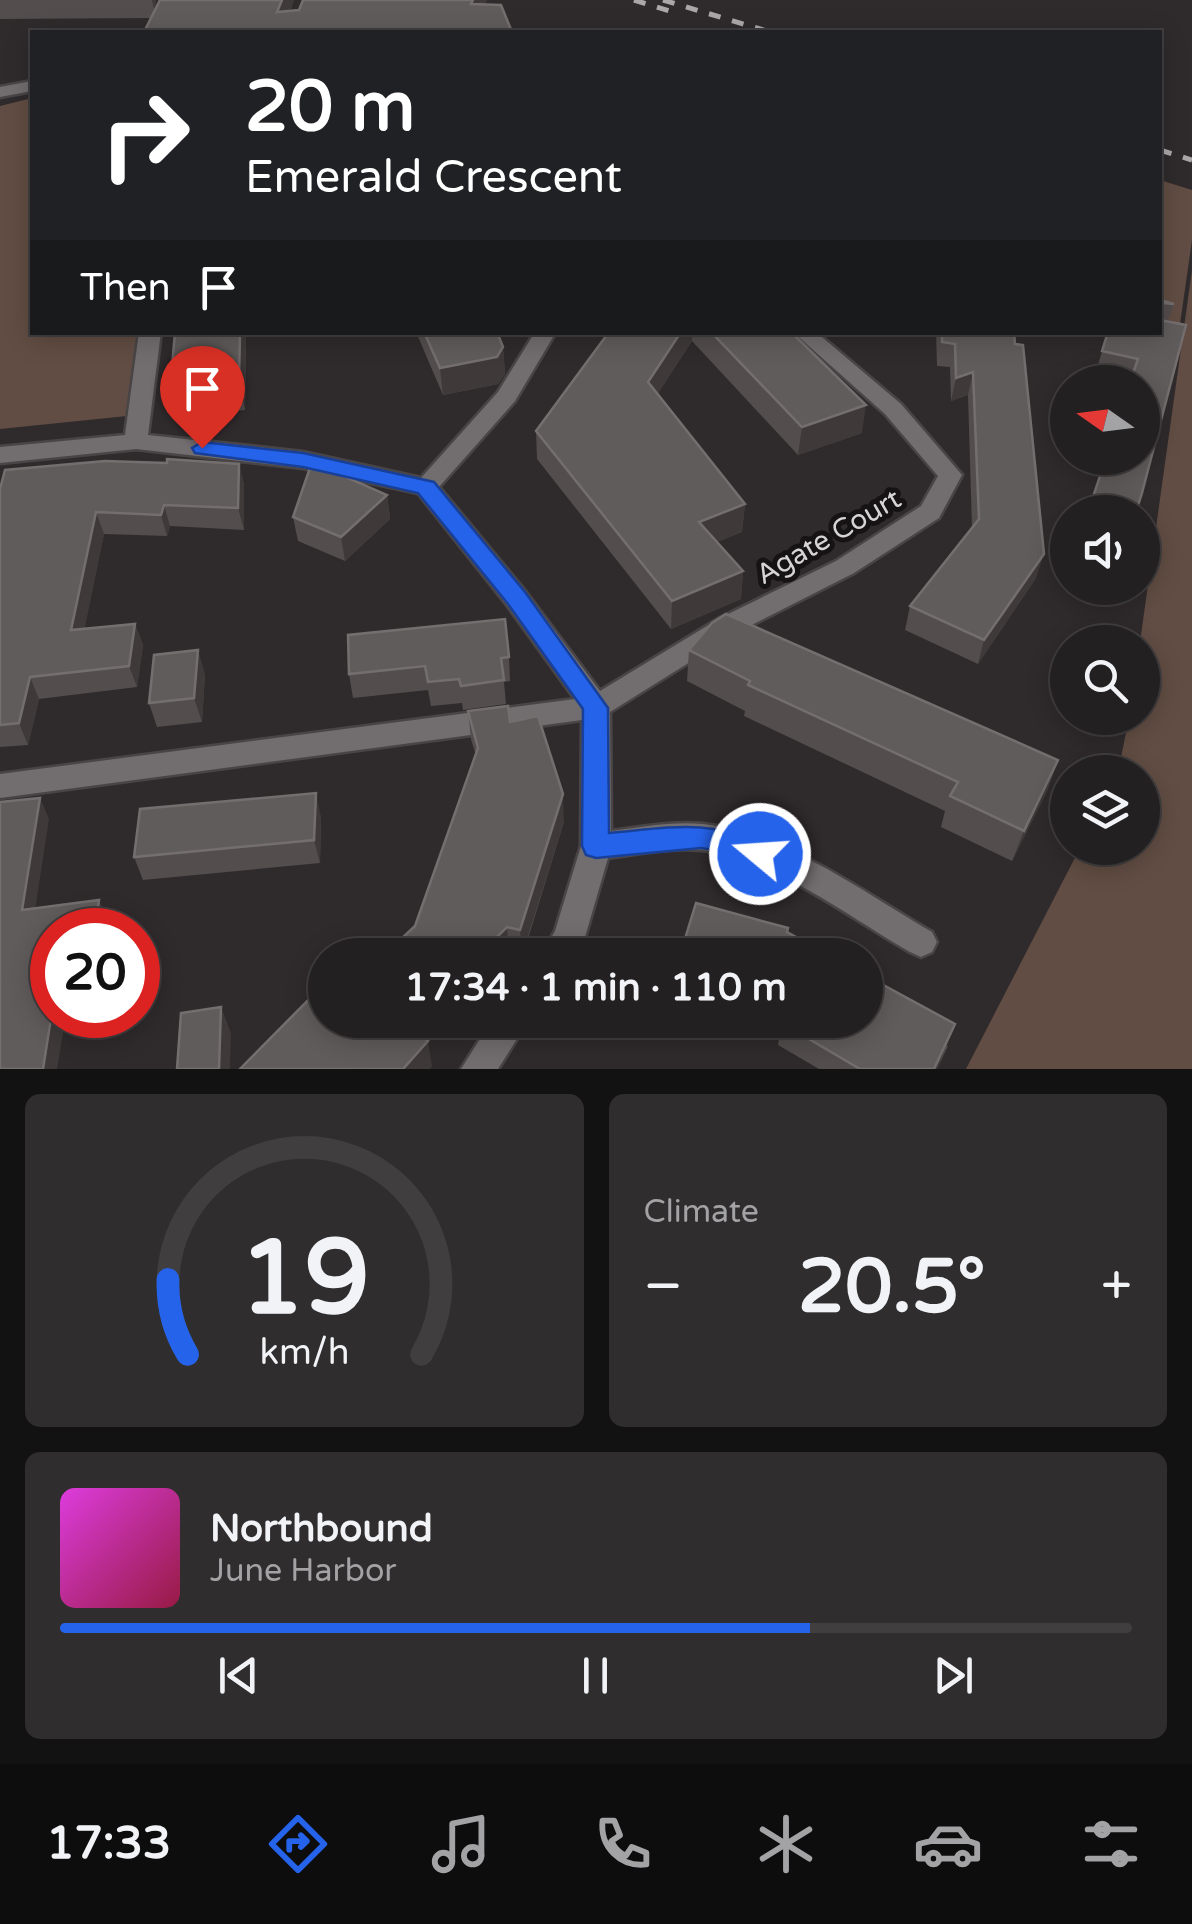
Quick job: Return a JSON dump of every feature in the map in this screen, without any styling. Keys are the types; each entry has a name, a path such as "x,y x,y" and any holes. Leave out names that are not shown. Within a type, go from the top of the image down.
{"street":[{"path":"0,92 30,86"},
{"path":"136,441 150,335"},
{"path":"426,487 507,396 544,335"},
{"name":"Agate Court","path":"596,708 729,624 845,567 930,512 937,500 950,475 893,409 807,335"},
{"path":"0,455 136,441 303,460 426,487 516,598 596,708 596,846 569,938"},
{"path":"0,786 596,708"},
{"path":"596,846 701,836 730,841 921,942"},
{"path":"478,1069 500,1038"}],"shaded area":[{"path":"30,98 30,335 137,335 127,416 0,429 0,106"},
{"path":"1162,181 1192,190 1192,240 1180,324 1162,320"},
{"path":"1192,270 1192,1069 966,1069 1071,865 1160,865 1160,755 1121,755 1126,735 1160,735 1160,625 1142,625 1145,605 1160,605 1160,499"}],"building":[{"path":"160,0 282,0 277,12 299,10 303,0 473,0 471,4 501,5 511,30 145,30"},
{"path":"1162,320 1186,325 1160,424 1160,365 1136,365 1138,359 1102,351 1107,335 1162,335"},
{"path":"175,335 240,335 239,383 170,390"},
{"path":"425,335 498,335 503,347 497,357 440,368"},
{"path":"607,335 679,335 648,382 745,504 699,522 743,571 672,601 536,431"},
{"path":"714,335 794,335 866,405 802,427"},
{"path":"942,335 1014,335 1015,344 1023,345 1044,554 984,640 910,606 979,519 973,372 956,378 955,344 942,342"},
{"path":"167,459 239,464 238,508 164,505 161,515 96,512 71,630 135,624 129,666 30,677 19,723 0,725 0,489 5,470 105,461 167,463"},
{"path":"312,462 387,495 341,537 293,517"},
{"path":"1100,475 1147,475 1141,495 1094,495"},
{"path":"726,614 1050,756 1050,777 1024,831 950,796 958,782 748,685 750,681 689,650 712,623"},
{"path":"505,619 509,657 501,658 504,680 461,686 459,679 428,682 425,666 349,674 348,635"},
{"path":"198,650 194,698 149,703 154,655"},
{"path":"508,706 510,722 538,716 563,794 520,930 507,927 496,938 402,938 415,926 478,748 468,711"},
{"path":"316,793 314,840 134,857 140,809"},
{"path":"40,798 22,910 30,909 30,1038 48,1038 43,1069 0,1069 0,802"},
{"path":"99,900 98,908 37,908"},
{"path":"696,903 788,928 787,932 798,938 685,938"},
{"path":"883,985 955,1024 934,1069 860,1069 807,1038 883,1038"},
{"path":"308,1000 308,1038 428,1041 403,1069 240,1069"},
{"path":"221,1007 219,1069 177,1069 181,1013"}],"railway":[{"path":"634,0 673,12"},
{"path":"663,0 763,30"},
{"path":"1162,151 1192,160"}],"route":[{"path":"202,448 303,460 426,487 516,598 596,708 596,846 701,836 730,841 760,854"}]}
